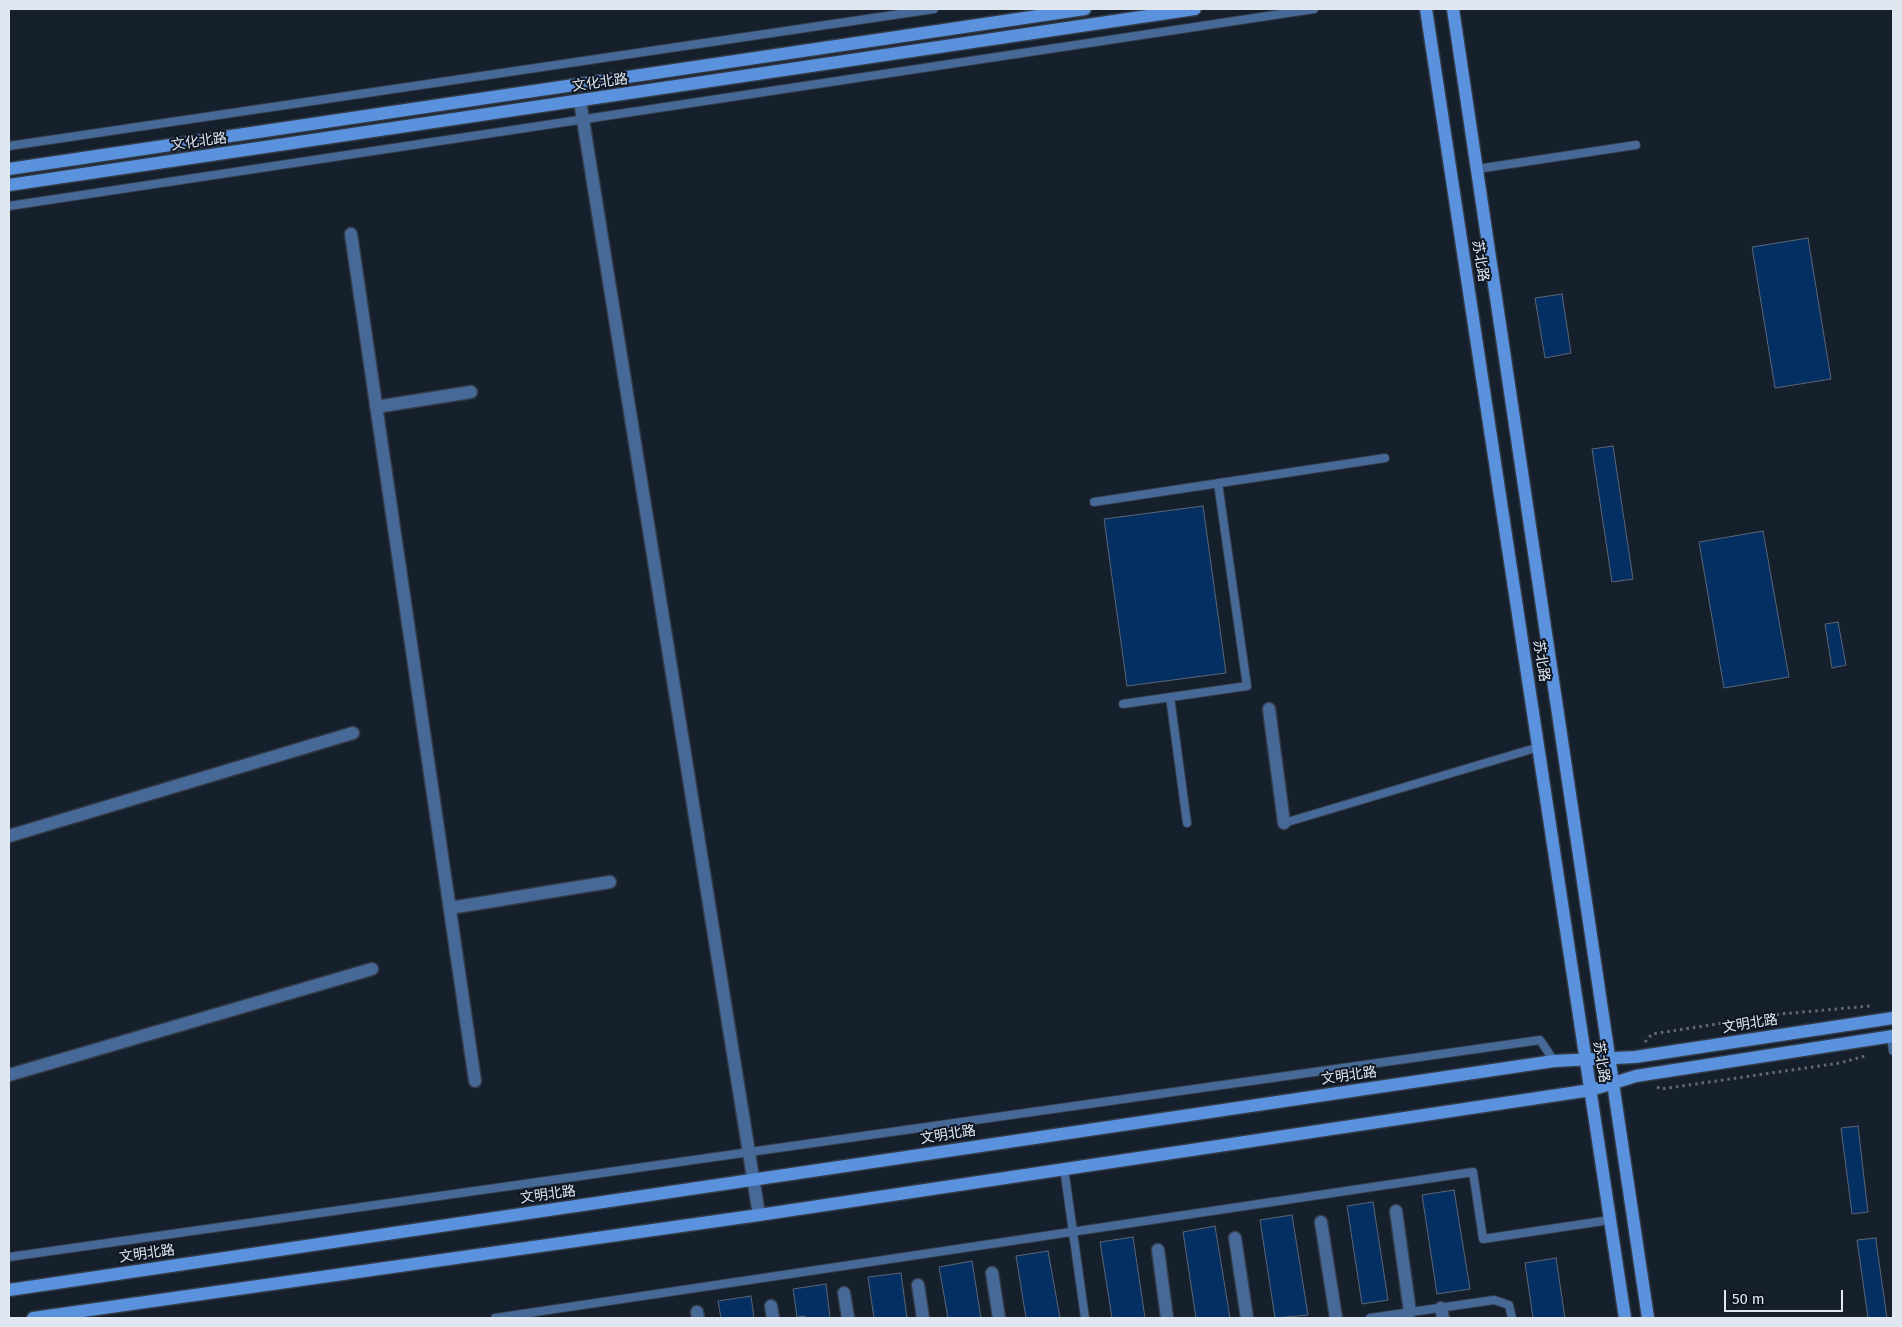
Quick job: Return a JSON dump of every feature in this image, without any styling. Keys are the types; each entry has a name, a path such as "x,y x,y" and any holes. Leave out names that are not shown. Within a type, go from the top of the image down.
{"street":[{"name":"文化北路","path":"9,169 1085,9"},
{"name":"文化北路","path":"9,185 1195,9"},
{"name":"苏北路","path":"1426,9 1624,1318"},
{"name":"苏北路","path":"1453,9 1648,1318"},
{"path":"580,101 759,1215"},
{"path":"351,234 475,1081"},
{"path":"376,407 471,392"},
{"path":"1269,709 1284,823"},
{"path":"9,836 353,733"},
{"path":"450,908 610,882"},
{"path":"9,1075 372,969"},
{"name":"文明北路","path":"9,1290 1554,1061 1635,1057 1893,1018"},
{"path":"33,1318 759,1215 1590,1090 1636,1076 1892,1036"},
{"path":"1396,1211 1410,1312"},
{"path":"1321,1222 1336,1318"},
{"path":"1235,1238 1247,1318"},
{"path":"1158,1250 1167,1318"},
{"path":"992,1273 999,1318"},
{"path":"918,1285 923,1318"},
{"path":"844,1293 848,1318"}],"lane":[{"path":"9,146 934,9"},
{"path":"9,206 1314,9"},
{"path":"1477,169 1636,145"},
{"path":"1094,502 1385,458"},
{"path":"1123,704 1247,686 1218,483"},
{"path":"1170,697 1187,823"},
{"path":"1284,823 1539,747"},
{"path":"1892,1036 1893,1050"},
{"path":"9,1257 1540,1040 1554,1061"},
{"path":"1064,1168 1085,1318"},
{"path":"495,1318 1473,1172 1483,1239 1610,1220"},
{"path":"1370,1318 1410,1312 1442,1313 1494,1300 1509,1305 1512,1318"}],"path":[{"path":"1635,1057 1652,1034 1781,1014 1874,1005"},
{"path":"1636,1076 1661,1089 1840,1063 1893,1050"}],"building":[{"path":"1808,238 1831,379 1775,388 1752,247"},
{"path":"1562,294 1571,353 1545,358 1535,298"},
{"path":"1613,446 1633,579 1612,582 1592,449"},
{"path":"1203,506 1226,673 1127,686 1104,519"},
{"path":"1763,531 1789,677 1724,688 1699,542"},
{"path":"1838,622 1846,665 1832,668 1825,624"},
{"path":"1858,1126 1868,1212 1852,1214 1841,1128"},
{"path":"1454,1190 1470,1289 1437,1294 1422,1195"},
{"path":"1373,1202 1388,1300 1362,1304 1347,1206"},
{"path":"1292,1215 1308,1315 1275,1318 1260,1220"},
{"path":"1215,1226 1230,1318 1196,1318 1183,1232"},
{"path":"1133,1237 1145,1318 1112,1318 1100,1242"},
{"path":"1876,1238 1887,1318 1868,1318 1857,1240"},
{"path":"1048,1251 1060,1318 1026,1318 1016,1256"},
{"path":"1556,1258 1565,1318 1533,1318 1525,1263"},
{"path":"972,1261 981,1318 948,1318 939,1267"},
{"path":"901,1273 907,1318 874,1318 868,1277"},
{"path":"826,1284 830,1318 797,1317 793,1289"},
{"path":"751,1296 754,1318 721,1318 718,1301"}]}
